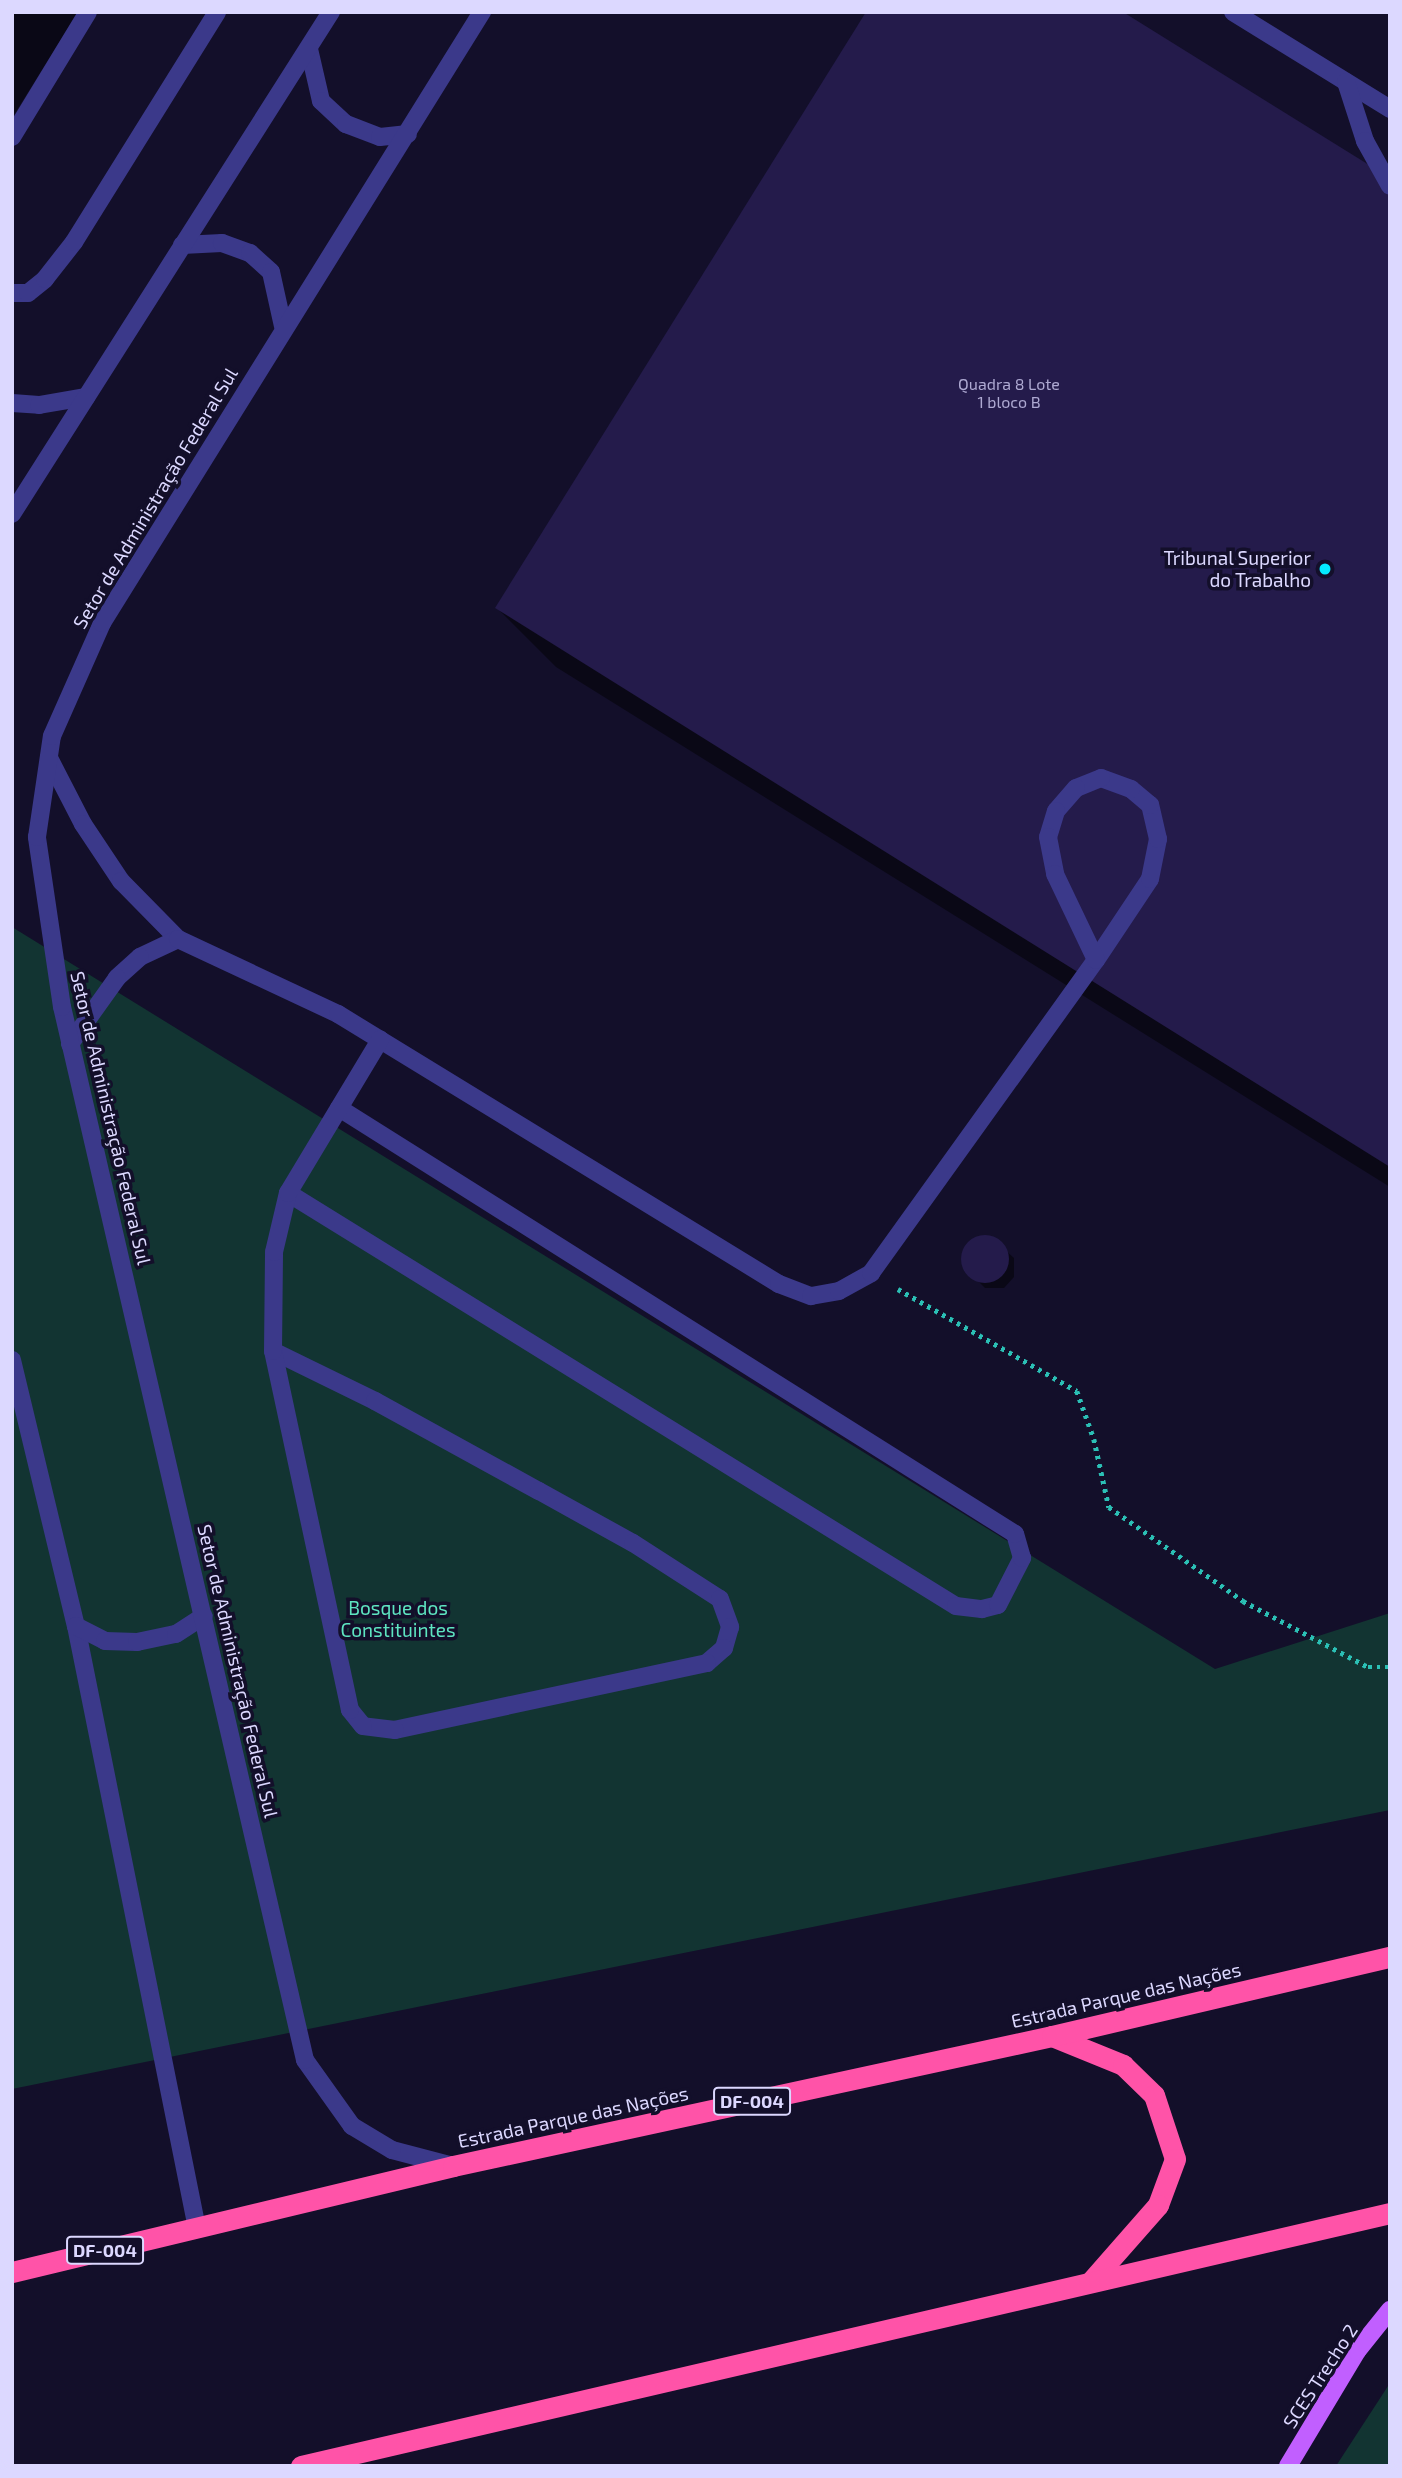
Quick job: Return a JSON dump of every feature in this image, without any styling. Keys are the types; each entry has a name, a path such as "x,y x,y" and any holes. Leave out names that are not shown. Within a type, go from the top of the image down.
{"highway":[{"name":"Estrada Parque das Nações","path":"12,2272 453,2166 1052,2036 1390,1957"},
{"path":"1052,2036 1123,2065 1154,2095 1175,2159 1158,2205 1092,2280"},
{"path":"301,2466 1092,2280 1390,2213"}],"main road":[{"name":"SCES Trecho 2","path":"1288,2466 1357,2351 1390,2310"}],"street":[{"path":"12,136 88,12"},
{"path":"12,293 29,293 46,279 74,242 217,12"},
{"path":"12,514 331,12"},
{"name":"Setor de Administração Federal Sul","path":"453,2166 392,2150 352,2126 305,2060 71,1044 37,837 52,736 102,623 283,326 408,134 482,12"},
{"path":"1233,12 1390,109"},
{"path":"309,49 321,102 346,124 380,137 408,134"},
{"path":"1346,82 1365,141 1390,186"},
{"path":"182,245 222,243 250,253 271,272 283,326"},
{"path":"12,403 39,405 86,397"},
{"path":"49,758 83,824 121,881 178,939 338,1014 779,1284 811,1296 839,1291 871,1273 1096,960 1150,879 1158,839 1150,805 1131,789 1101,778 1069,796 1056,811 1048,837 1055,874 1096,960"},
{"path":"71,1044 117,978 140,957 178,939"},
{"path":"272,1351 375,1401 562,1504 720,1600 730,1627 724,1648 707,1663 395,1730 363,1726 350,1710 272,1351 274,1252 288,1193 380,1040"},
{"path":"288,1193 956,1606 982,1609 998,1605 1022,1558 1015,1534 339,1108"},
{"path":"12,1360 76,1626 197,2228"},
{"path":"76,1626 105,1641 137,1642 176,1634 204,1616"}],"path":[{"path":"871,1273 1077,1391 1109,1507 1242,1601 1368,1667 1390,1667"}],"green space":[{"name":"Bosque dos Constituintes","path":"12,927 1215,1669 1390,1613 1390,1810 12,2089"},
{"path":"1390,2383 1390,2466 1336,2466"}],"building":[{"path":"866,12 1123,12 1390,178 1390,1167 495,608"},
{"path":"985,1235 1002,1242 1009,1259 1002,1276 985,1283 968,1276 961,1259 968,1242"}],"place":[{"name":"Tribunal Superior do Trabalho","path":"1325,569"}]}
